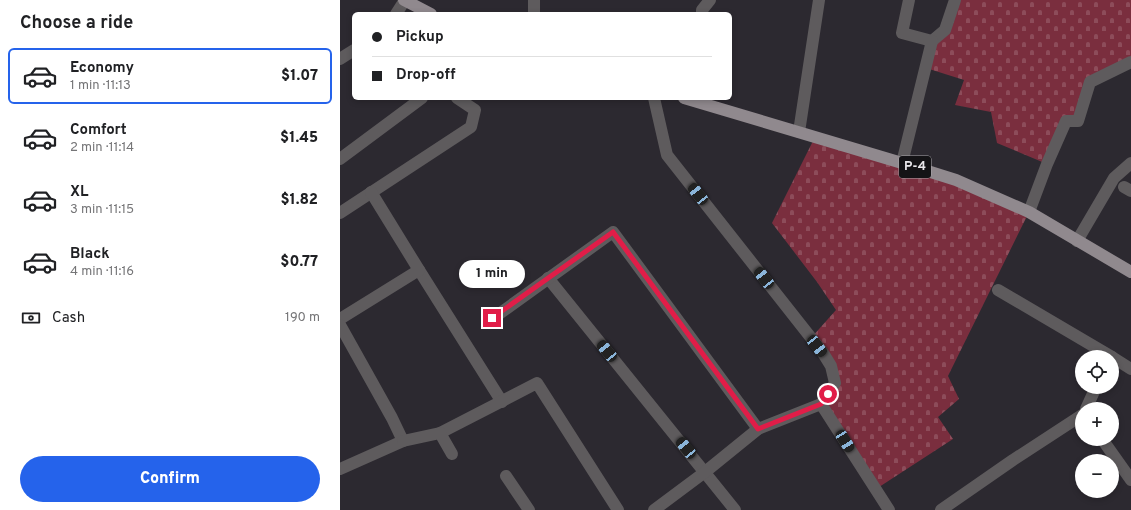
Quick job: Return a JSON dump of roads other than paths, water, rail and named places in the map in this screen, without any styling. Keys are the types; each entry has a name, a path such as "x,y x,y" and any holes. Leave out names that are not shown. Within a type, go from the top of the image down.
{"main road":[{"path":"411,2 428,12"},
{"name":"P-4","path":"704,101 956,180 1029,212 1131,272"}],"street":[{"path":"534,0 534,12"},
{"path":"702,12 710,0"},
{"path":"799,132 819,0"},
{"path":"910,0 902,34 932,41"},
{"path":"902,163 932,41 946,30 955,0"},
{"path":"398,12 411,2"},
{"path":"340,60 352,51"},
{"path":"1029,212 1047,164 1066,121 1078,121 1090,82 1131,62"},
{"path":"340,159 419,100"},
{"path":"459,100 475,110"},
{"path":"340,213 471,128 475,110 475,100"},
{"path":"654,100 667,155 823,353 831,366 835,383 821,404 758,429 705,472 654,510"},
{"path":"1076,241 1114,178 1131,163"},
{"path":"371,192 502,402"},
{"path":"492,318 613,232 758,429"},
{"path":"340,319 419,270"},
{"path":"548,278 735,510"},
{"path":"998,290 1099,350"},
{"path":"340,325 392,418 403,441"},
{"path":"1119,362 1131,369"},
{"path":"340,468 403,441 440,433 537,383 618,510"},
{"path":"821,404 889,510"},
{"path":"941,510 1075,420"},
{"path":"440,433 452,454"},
{"path":"1107,446 1131,480"},
{"path":"506,476 529,510"}]}
